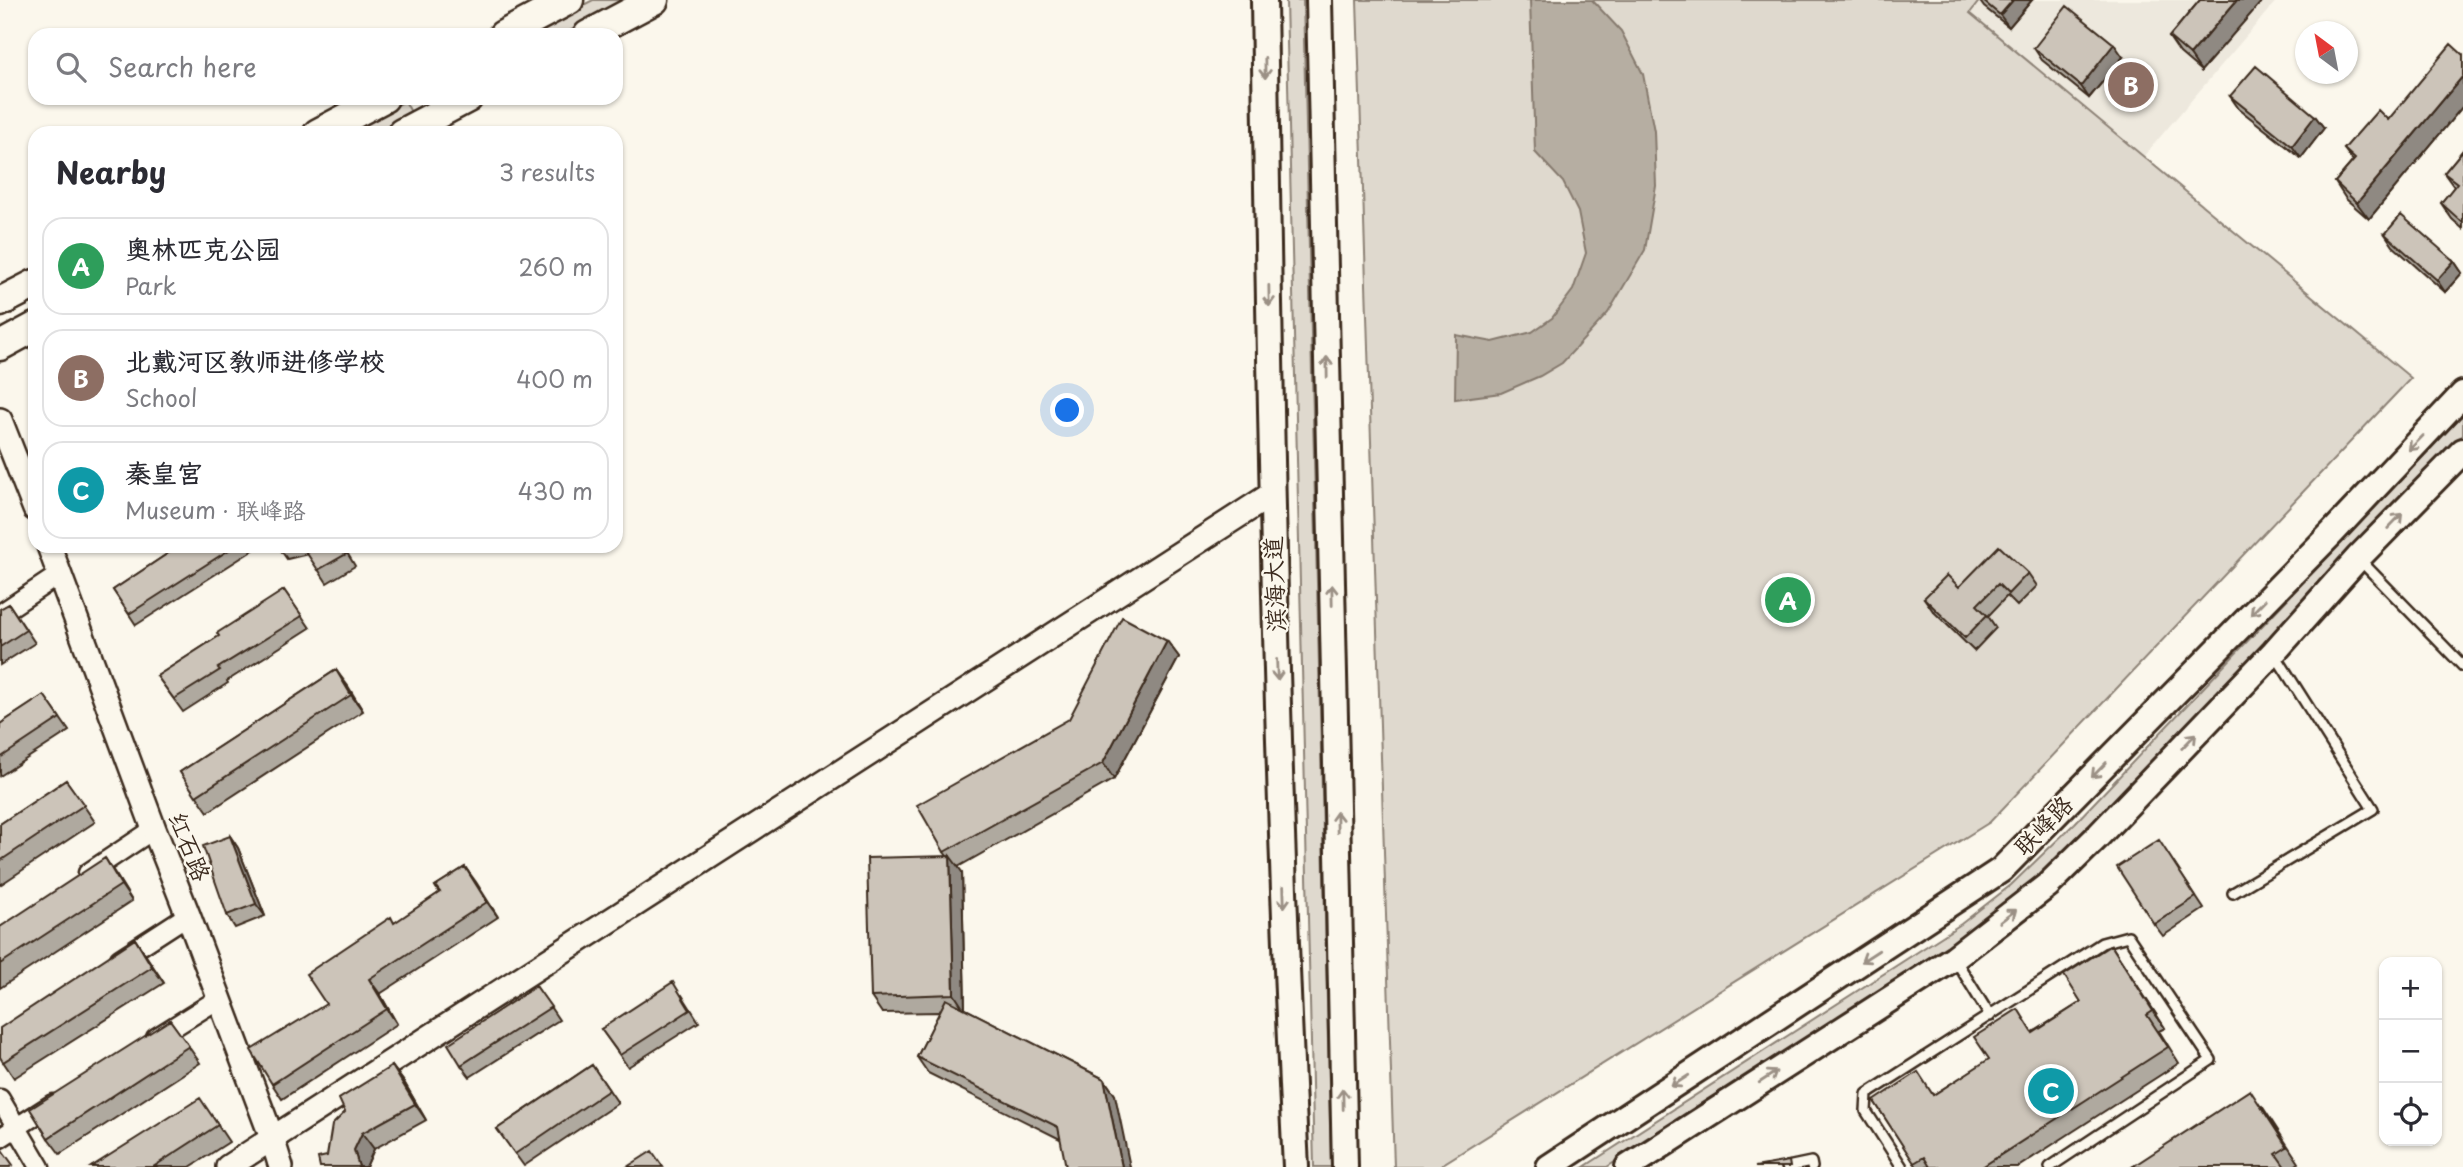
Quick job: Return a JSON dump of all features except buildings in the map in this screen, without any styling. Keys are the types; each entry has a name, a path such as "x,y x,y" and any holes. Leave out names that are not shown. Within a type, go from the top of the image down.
{"main road":[{"path":"516,28 569,0"},
{"path":"601,28 654,0"},
{"name":"滨海大道","path":"1264,0 1272,494 1288,1022 1296,1167"},
{"path":"1320,0 1345,1167"},
{"path":"331,126 371,105"},
{"path":"415,126 455,105"},
{"path":"0,302 28,288"},
{"path":"0,346 28,331"},
{"name":"联峰路","path":"1549,1167 2001,870 2332,533 2463,394"},
{"name":"联峰路","path":"1628,1167 1954,958 2048,885 2274,652 2358,558 2463,451"}],"street":[{"path":"0,420 28,491"},
{"path":"228,1167 1272,494"},
{"name":"红石路","path":"52,553 281,1167"},
{"path":"0,614 60,574"},
{"path":"77,880 154,830"},
{"path":"111,965 188,915"},
{"path":"141,1048 219,998"},
{"path":"0,1138 73,1091"},
{"path":"0,1099 40,1167"}],"lane":[{"path":"2358,558 2463,666"},
{"path":"2232,893 2373,808 2274,652"},
{"path":"1902,1167 1866,1111 1867,1094 2102,943 2128,936 2211,1060 2050,1167"},
{"path":"1954,958 1990,1016"},
{"path":"1787,1167 1811,1162 1812,1167"}],"shaded area":[{"path":"593,0 628,0 575,28 539,28"},
{"path":"1286,0 1303,0 1331,1167 1314,1167"},
{"path":"1357,0 1980,0 1970,13 2411,378 1990,822 1438,1167 1394,1167"},
{"path":"1530,0 1592,0 1621,31 1643,74 1654,131 1656,186 1645,250 1608,313 1562,363 1501,393 1455,399 1456,335 1493,342 1532,332 1552,318 1573,290 1586,253 1578,212 1563,182 1535,152"},
{"path":"1980,0 2277,0 2143,157 1969,12"},
{"path":"397,105 407,105 412,114 389,126 357,126"},
{"path":"2463,414 2463,435 2085,834 2024,892 1973,930 1607,1167 1584,1167 1961,924 2011,885 2075,823"}],"place":[{"name":"北戴河区教师进修学校","path":"2131,85"},
{"name":"奥林匹克公园","path":"1788,600"},
{"name":"秦皇宫","path":"2051,1091"}]}
